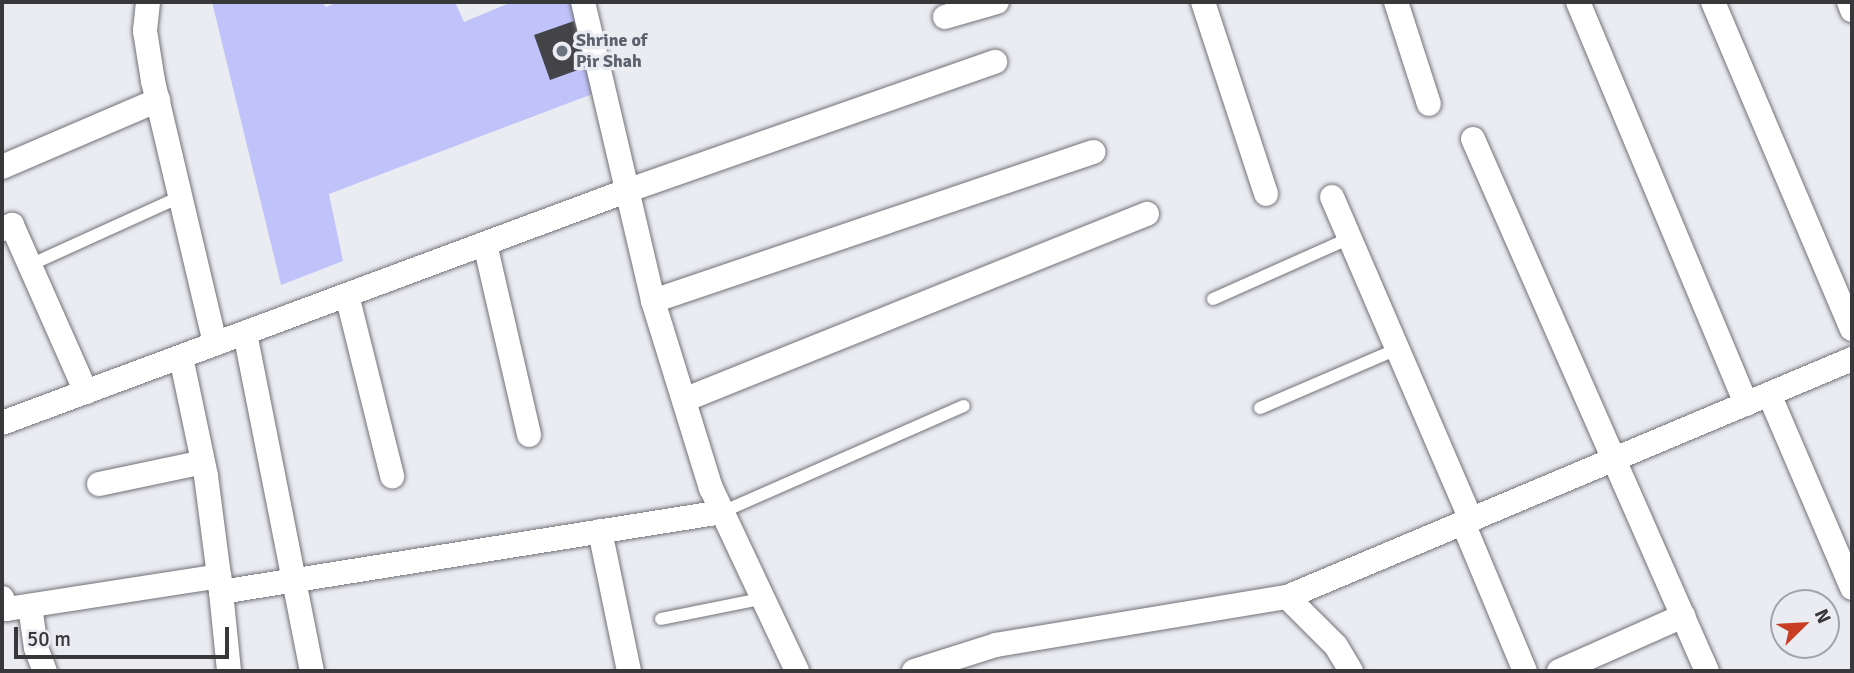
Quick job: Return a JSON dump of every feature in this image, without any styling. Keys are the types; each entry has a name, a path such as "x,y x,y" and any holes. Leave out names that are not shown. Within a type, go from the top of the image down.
{"street":[{"path":"148,2 145,31 158,100 215,344"},
{"path":"583,2 653,301 684,400 722,512 760,599 797,671"},
{"path":"945,17 997,2"},
{"path":"1203,2 1266,194"},
{"path":"1396,2 1429,104"},
{"path":"1578,2 1745,404"},
{"path":"1713,2 1852,329"},
{"path":"1849,2 1852,10"},
{"path":"2,423 628,191 995,62"},
{"path":"2,167 158,100"},
{"path":"1474,139 1707,671"},
{"path":"653,301 1094,152"},
{"path":"1332,197 1397,348 1525,671"},
{"path":"684,400 1147,214"},
{"path":"2,229 12,225 86,392"},
{"path":"485,244 528,435"},
{"path":"347,295 392,476"},
{"path":"245,333 312,671"},
{"path":"181,357 203,462 229,671"},
{"path":"915,671 996,645 1287,597 1852,359"},
{"path":"1769,394 1852,588"},
{"path":"99,484 203,462"},
{"path":"2,598 7,609 220,584 293,580 722,512"},
{"path":"600,531 629,671"},
{"path":"1287,597 1336,646 1351,671"},
{"path":"30,606 36,648 46,671"},
{"path":"1559,671 1683,616"}],"lane":[{"path":"30,265 180,197"},
{"path":"1213,299 1350,238"},
{"path":"1260,408 1397,348"},
{"path":"722,512 964,406"},
{"path":"661,619 760,599"}],"shaded area":[{"path":"212,2 322,2 326,7 338,2 455,2 464,22 512,2 576,2 603,90 329,194 343,261 281,285"}],"building":[{"name":"Shrine of Pir Shah","path":"574,21 589,66 550,80 534,35"}],"place":[{"name":"Shrine of Pir Shah","path":"562,51"}]}
